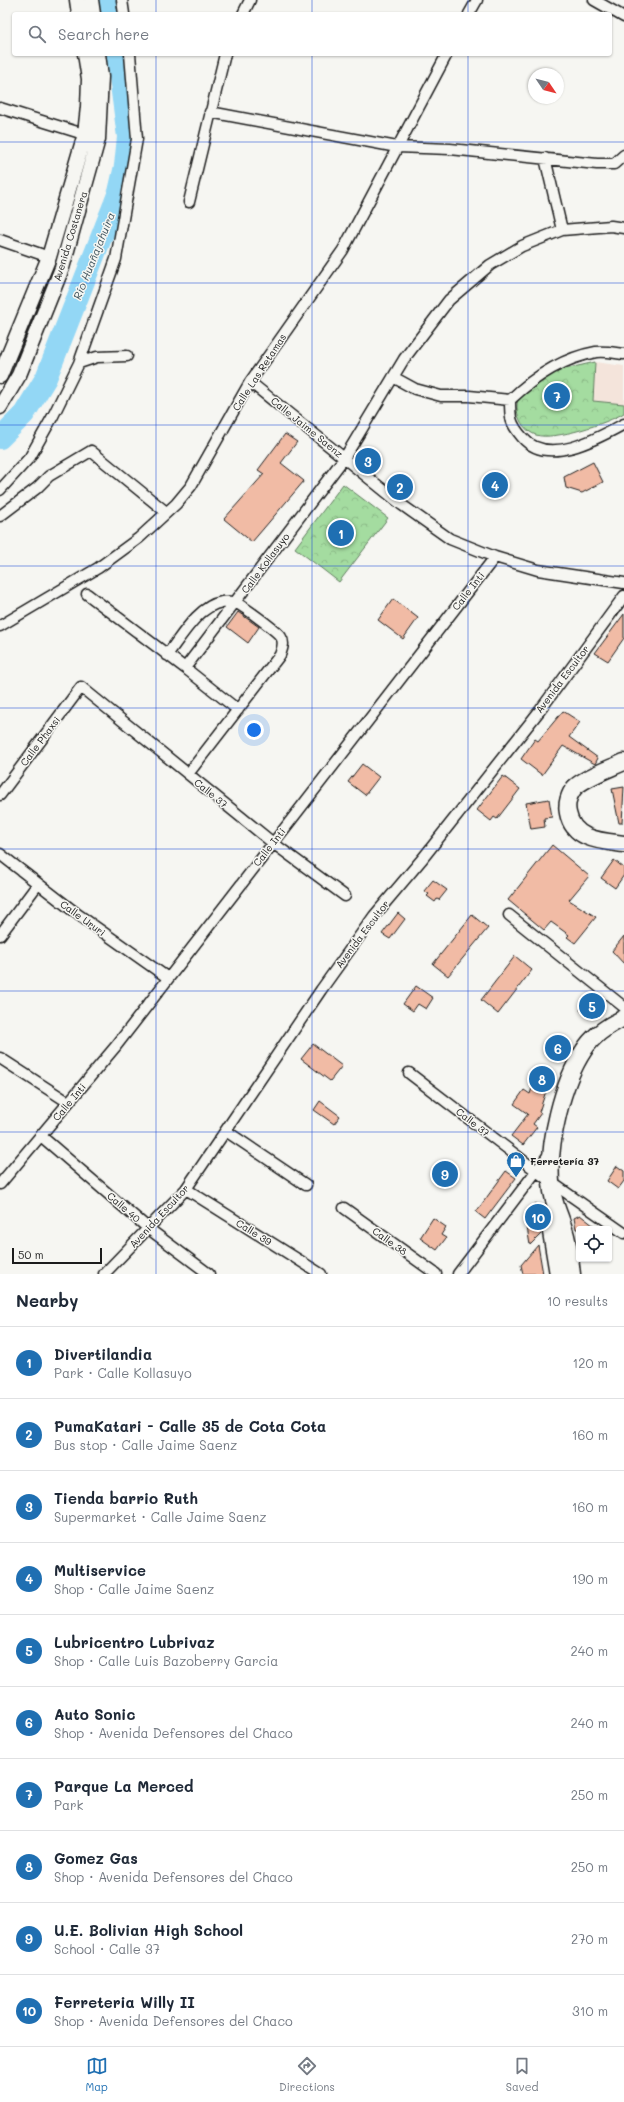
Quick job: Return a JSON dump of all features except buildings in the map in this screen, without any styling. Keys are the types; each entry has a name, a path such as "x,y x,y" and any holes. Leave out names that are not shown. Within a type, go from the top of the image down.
{"main road":[{"path":"77,0 79,12"},
{"path":"91,0 93,12"},
{"name":"Avenida Costanera","path":"0,376 49,257 85,134 89,79 85,56"},
{"name":"Avenida Costanera","path":"0,407 19,375 62,268 98,139 101,77 98,56"},
{"path":"624,762 575,788 569,796 567,809 569,820 577,831 589,838 624,844"},
{"path":"572,1274 565,1229 555,1208 551,1182 551,1152 560,1111 576,1065 585,1049 597,1036 610,1024 624,1018"},
{"path":"555,1208 551,1232 558,1274"}],"street":[{"path":"122,0 124,12"},
{"path":"244,12 250,0"},
{"path":"470,12 477,0"},
{"path":"594,0 624,17"},
{"path":"0,490 30,457 80,363 116,259 137,139 130,56"},
{"path":"189,202 224,56"},
{"name":"Calle Las Retamas","path":"0,626 98,568 139,538 176,504 191,486 250,382 343,250 446,56"},
{"path":"0,108 98,139"},
{"path":"210,112 397,147 450,149 614,164 624,155"},
{"path":"545,158 562,230"},
{"name":"Calle Kollasuyo","path":"185,668 345,457 408,354 450,300 490,265 522,246 562,230 611,226 624,228"},
{"path":"0,240 49,257"},
{"path":"393,377 415,389 441,396 510,400 542,373 561,364 597,352 624,354"},
{"path":"80,363 97,357 127,356"},
{"name":"Calle Jaime Saenz","path":"250,382 422,520 450,539 495,557 538,570 624,583"},
{"path":"510,400 510,419 519,434 528,444 543,450 553,451 575,446 624,424"},
{"path":"0,516 49,476 91,451 166,512"},
{"name":"Calle Inti","path":"41,1136 116,1046 495,557"},
{"path":"87,594 238,710"},
{"name":"Avenida Escultor","path":"104,1274 186,1189 321,990 374,916 423,858 541,709 624,596"},
{"path":"167,655 191,623 206,608 222,602 235,602 271,628 282,638 283,645 280,655 188,774"},
{"name":"Calle 37","path":"81,687 273,843 345,896"},
{"name":"Calle Phaxsi","path":"0,795 81,687"},
{"name":"Calle Ururi","path":"0,854 38,884 168,978"},
{"path":"0,935 38,884"},
{"path":"509,915 624,1007"},
{"path":"0,1058 68,1102"},
{"name":"Calle 37","path":"409,1073 551,1182"},
{"path":"226,1131 306,1185"},
{"path":"0,1184 41,1136"},
{"name":"Calle 40","path":"41,1136 149,1229 210,1274"},
{"path":"458,1274 551,1152"},
{"path":"551,1182 624,1233"},
{"name":"Calle 39","path":"186,1189 321,1274"},
{"name":"Calle 38","path":"344,1208 436,1274"}],"shaded area":[{"path":"595,362 624,366 624,404 593,401"}],"green space":[{"path":"595,362 593,401 624,404 624,413 594,426 555,436 536,435 525,428 518,416 517,404 522,392 526,388 542,377 560,370"},
{"path":"343,484 388,518 339,582 295,548"}],"waterway":[{"name":"Río Huañajahuira","path":"109,0 111,12"},
{"name":"Río Huañajahuira","path":"0,438 24,414 46,378 119,192 125,166 128,137 117,56"}],"place":[{"name":"Parque La Merced","path":"557,396"},
{"name":"Tienda barrio Ruth","path":"368,461"},
{"name":"Multiservice","path":"495,485"},
{"name":"PumaKatari - Calle 35 de Cota Cota","path":"400,487"},
{"name":"Divertilandia","path":"341,533"},
{"name":"Lubricentro Lubrivaz","path":"592,1006"},
{"name":"Auto Sonic","path":"558,1048"},
{"name":"Gomez Gas","path":"542,1079"},
{"name":"U.E. Bolivian High School","path":"445,1174"},
{"name":"Ferretería 37","path":"516,1178"},
{"name":"Ferreteria Willy II","path":"538,1217"}]}
